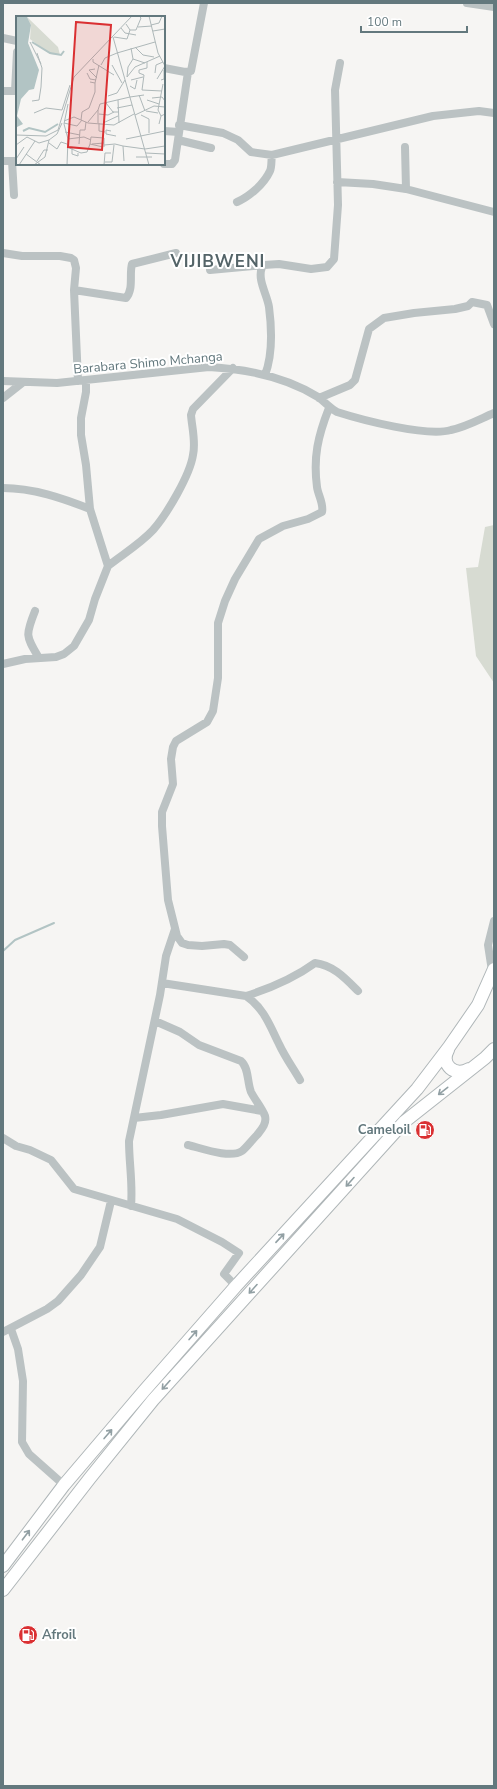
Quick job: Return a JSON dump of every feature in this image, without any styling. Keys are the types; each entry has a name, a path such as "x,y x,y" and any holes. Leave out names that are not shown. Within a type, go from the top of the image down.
{"main road":[{"path":"3,1566 64,1485 236,1286 412,1094 449,1047 478,1005 493,967"},
{"path":"449,1047 445,1058 448,1067 456,1072 461,1072 472,1068"},
{"path":"3,1590 90,1478 169,1382 404,1122 494,1049"}],"street":[{"path":"165,164 172,164 175,160 188,72 192,67 204,3"},
{"path":"467,3 494,7"},
{"path":"3,38 16,41"},
{"path":"210,270 279,264 311,270 326,267 334,259 338,205 335,90 340,63"},
{"path":"165,68 188,72"},
{"path":"3,91 16,91"},
{"path":"165,131 223,133 238,140 251,152 272,155 433,116 479,111 494,113"},
{"path":"179,132 211,148"},
{"path":"404,147 406,189"},
{"path":"237,202 245,199 267,177 271,170 272,155"},
{"path":"3,161 14,161 14,195"},
{"path":"337,182 373,184 406,189 494,212"},
{"path":"3,253 22,256 60,256 74,260 76,268 74,290 82,380 86,392 81,418 81,435 86,465 90,509 108,566"},
{"path":"74,290 126,298 131,287 132,264 176,253"},
{"path":"264,265 260,272 260,277 268,306 271,346 270,362 264,375"},
{"path":"319,398 350,385 355,380 369,329 384,318 414,313 456,309 476,302 487,305 494,324"},
{"name":"Barabara Shimo Mchanga","path":"3,381 22,383 57,383 209,367 233,368 285,381 319,398 329,408 345,414 404,428 443,432 461,427 494,413"},
{"path":"3,664 25,659 64,654 74,646 89,620 95,599 108,566 153,530 183,483 194,454 191,415 193,409 233,368"},
{"path":"3,398 22,383"},
{"path":"244,957 230,945 224,944 202,946 182,943 175,929 168,900 162,812 173,784 171,759 173,747 176,741 206,722 213,711 218,678 218,623 225,601 235,579 259,539 283,526 308,519 322,512 323,508 317,489 315,461 318,440 329,408"},
{"path":"3,488 17,488 60,497 90,509"},
{"path":"35,611 28,628 27,635 39,658"},
{"path":"493,967 488,945 494,922"},
{"path":"131,1206 132,1188 129,1141 155,1021 166,956 175,929"},
{"path":"162,983 246,996 278,986 300,974 315,963 323,964 340,973 358,990"},
{"path":"246,996 256,1003 268,1019 280,1046 300,1080"},
{"path":"155,1021 180,1032 199,1046 241,1061 245,1065 246,1076 251,1092 265,1116 265,1123 243,1150 237,1154 226,1154 188,1145"},
{"path":"134,1118 161,1115 223,1104 237,1105 262,1111"},
{"path":"3,1138 16,1146 30,1150 51,1160 74,1189 176,1219 222,1242 239,1253 224,1274 236,1286"},
{"path":"3,1332 47,1309 58,1301 81,1275 100,1247 111,1201"},
{"path":"11,1329 18,1349 23,1381 22,1442 29,1454 64,1485"}],"shaded area":[{"path":"494,525 494,683 476,656 466,568 478,567 485,527"}],"waterway":[{"path":"3,951 15,940 54,923"}],"place":[{"name":"Cameloil","path":"425,1130"},
{"name":"Afroil","path":"28,1635"}],"district":[{"name":"VIJIBWENI","path":"218,261"}]}
